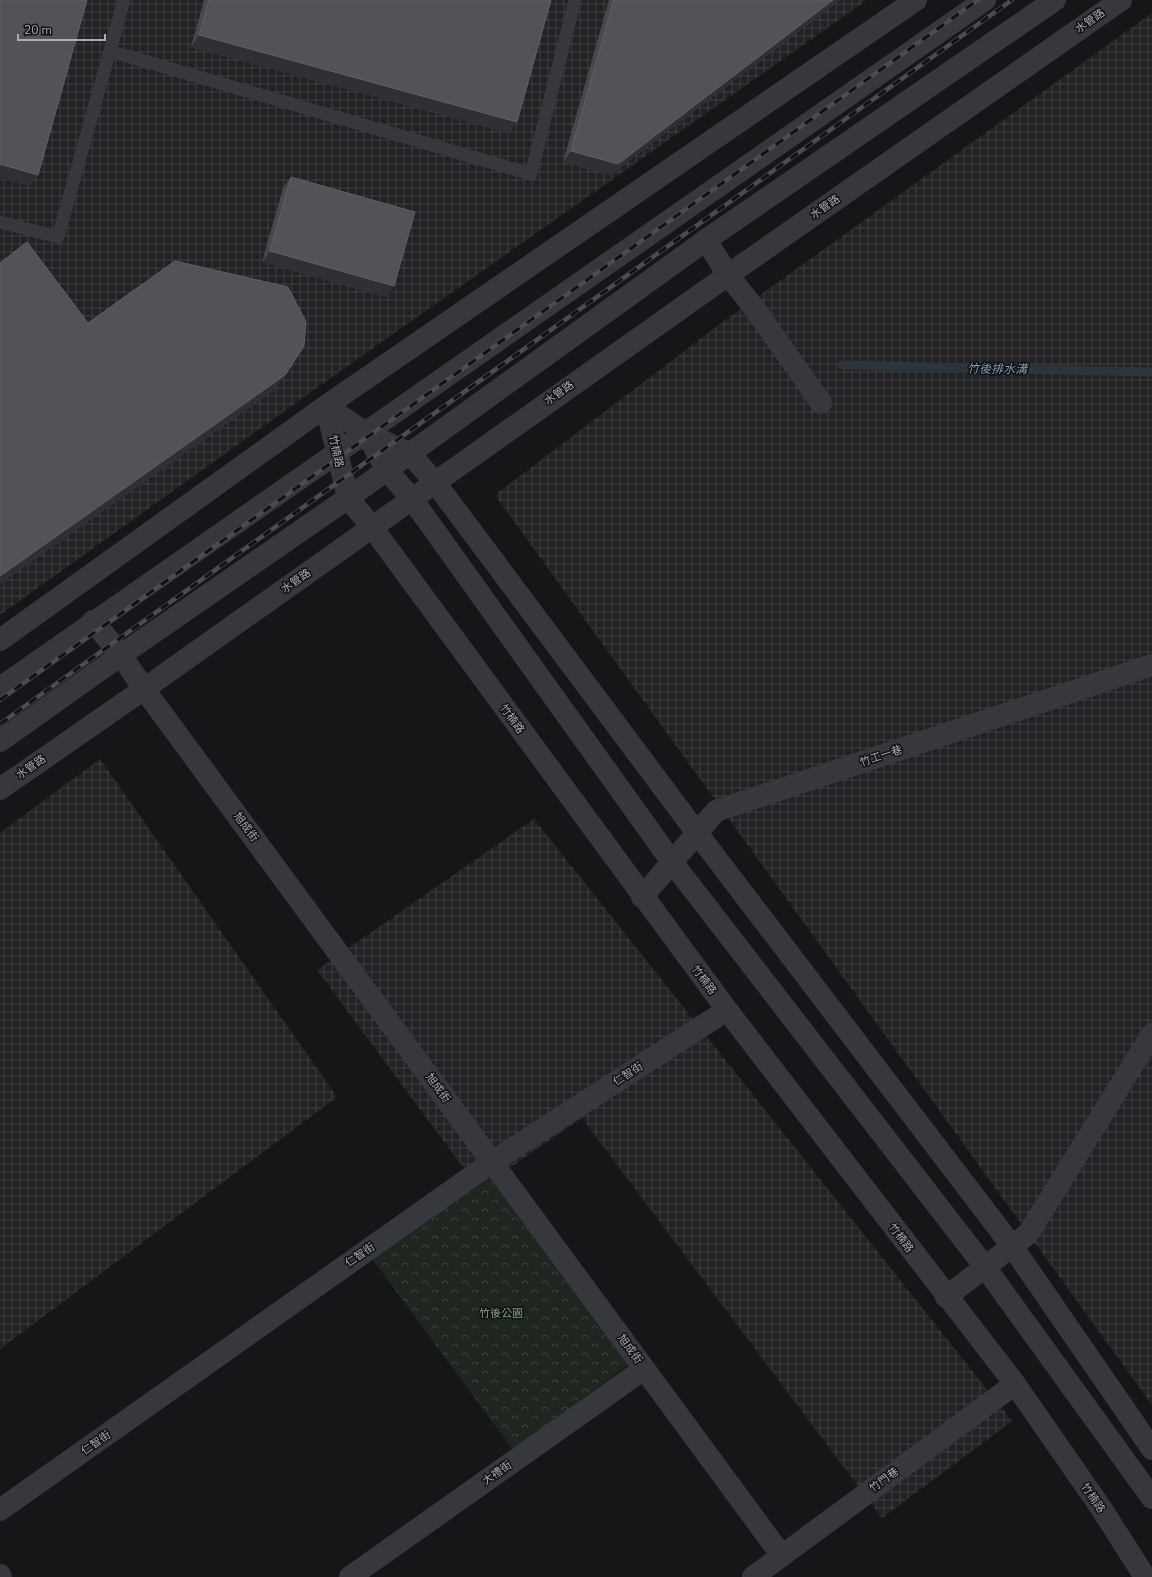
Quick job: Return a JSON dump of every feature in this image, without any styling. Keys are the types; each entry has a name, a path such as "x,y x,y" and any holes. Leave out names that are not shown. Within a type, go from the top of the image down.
{"street":[{"path":"0,640 326,406 916,0"},
{"path":"0,688 93,621 985,0"},
{"path":"0,741 121,655 348,498 706,240 1056,0"},
{"name":"水管路","path":"0,789 412,499 434,481 1121,0"},
{"path":"706,240 728,275 755,308 821,403"},
{"name":"竹楠路","path":"326,406 366,432 410,454 434,481 697,834 1012,1246 1152,1449"},
{"name":"竹楠路","path":"326,406 348,498 372,527 727,1010 1014,1384 1101,1508 1145,1577"},
{"name":"竹楠路","path":"366,432 387,470 412,499 672,862 985,1267 1152,1498"},
{"name":"旭成街","path":"93,621 121,655 144,689 782,1556"},
{"name":"竹工一巷","path":"642,896 716,811 1152,665"},
{"name":"仁智街","path":"0,1510 492,1162 727,1010"},
{"path":"946,1297 1028,1234 1152,1034"},
{"name":"大禮街","path":"350,1577 644,1369"},
{"name":"竹門巷","path":"753,1577 1014,1384"}],"lane":[{"path":"0,222 58,237 124,0"},
{"path":"110,51 531,174 575,0"}],"shaded area":[{"path":"0,0 867,0 332,377 0,615"},
{"path":"1152,13 1152,1405 495,495 720,324"},
{"path":"100,759 337,1097 0,1349 0,833"},
{"path":"534,819 1012,1421 882,1518 582,1118 479,1189 317,970"}],"green space":[{"name":"竹後公園","path":"489,1176 628,1365 513,1450 373,1260"}],"building":[{"path":"0,0 87,0 38,175 0,164"},
{"path":"209,0 551,0 517,122 199,35"},
{"path":"614,0 833,0 618,164 571,151"},
{"path":"291,177 415,212 394,286 270,251"},
{"path":"27,242 88,323 175,261 288,287 306,322 304,346 285,375 0,576 0,263"}],"waterway":[{"name":"竹後排水溝","path":"842,365 1152,372"}],"railway":[{"path":"0,700 978,0"},
{"path":"0,724 1012,0"}]}
